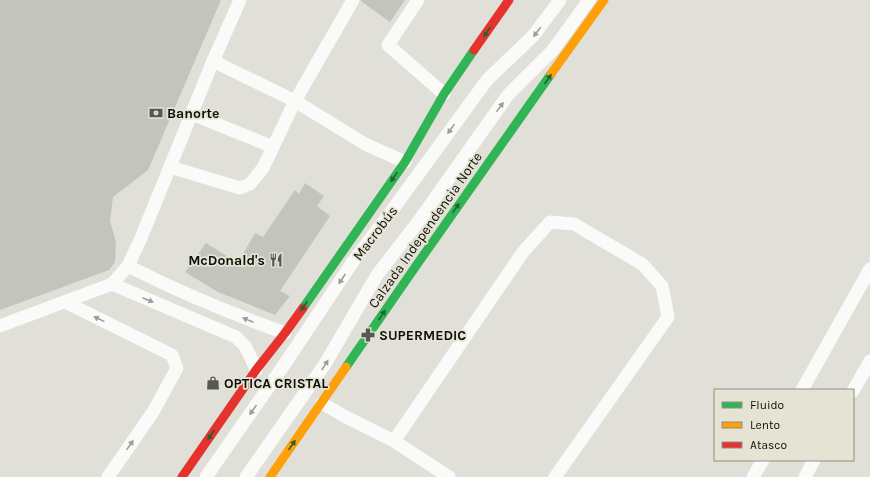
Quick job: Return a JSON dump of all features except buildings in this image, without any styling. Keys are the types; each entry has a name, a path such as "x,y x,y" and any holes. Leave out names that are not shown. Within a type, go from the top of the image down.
{"main road":[{"path":"182,477 256,370 285,333 404,162 444,94 509,0"},
{"name":"Calzada Independencia Norte","path":"270,477 418,263 604,0"}],"lane":[{"path":"0,326 112,284 128,266 141,238 213,61 240,0"},
{"path":"170,167 240,188 250,184 262,168 296,101 353,0"},
{"path":"418,0 388,45 444,94"},
{"name":"Macrobús","path":"206,477 284,365 352,263 487,80 533,36 560,0"},
{"name":"Macrobús","path":"246,477 325,364 377,275 418,222 508,95 553,50 589,0"},
{"path":"213,61 296,101 365,144 404,162"},
{"path":"192,114 273,147"},
{"path":"394,441 523,252 550,222 574,224 642,264 662,286 668,317 555,477"},
{"path":"128,266 158,281 248,320 285,333"},
{"path":"803,389 870,269"},
{"path":"112,284 236,337 245,346 256,370"},
{"path":"64,302 172,355 177,368 153,412 108,477"},
{"path":"854,389 870,361"},
{"path":"322,403 344,416 394,441 449,477"},
{"path":"753,477 762,461"},
{"path":"805,477 813,461"}],"traffic: fast":[{"path":"303,308 405,162 444,94 474,50"},
{"path":"346,367 551,74"}],"traffic: slow":[{"path":"551,74 604,0"},
{"path":"270,477 346,367"}],"traffic: jam":[{"path":"474,50 509,0"},
{"path":"182,477 256,370 303,308"}],"place":[{"name":"Banorte","path":"156,113"},
{"name":"McDonald's","path":"276,260"},
{"name":"SUPERMEDIC","path":"368,335"},
{"name":"OPTICA CRISTAL","path":"213,383"}]}
